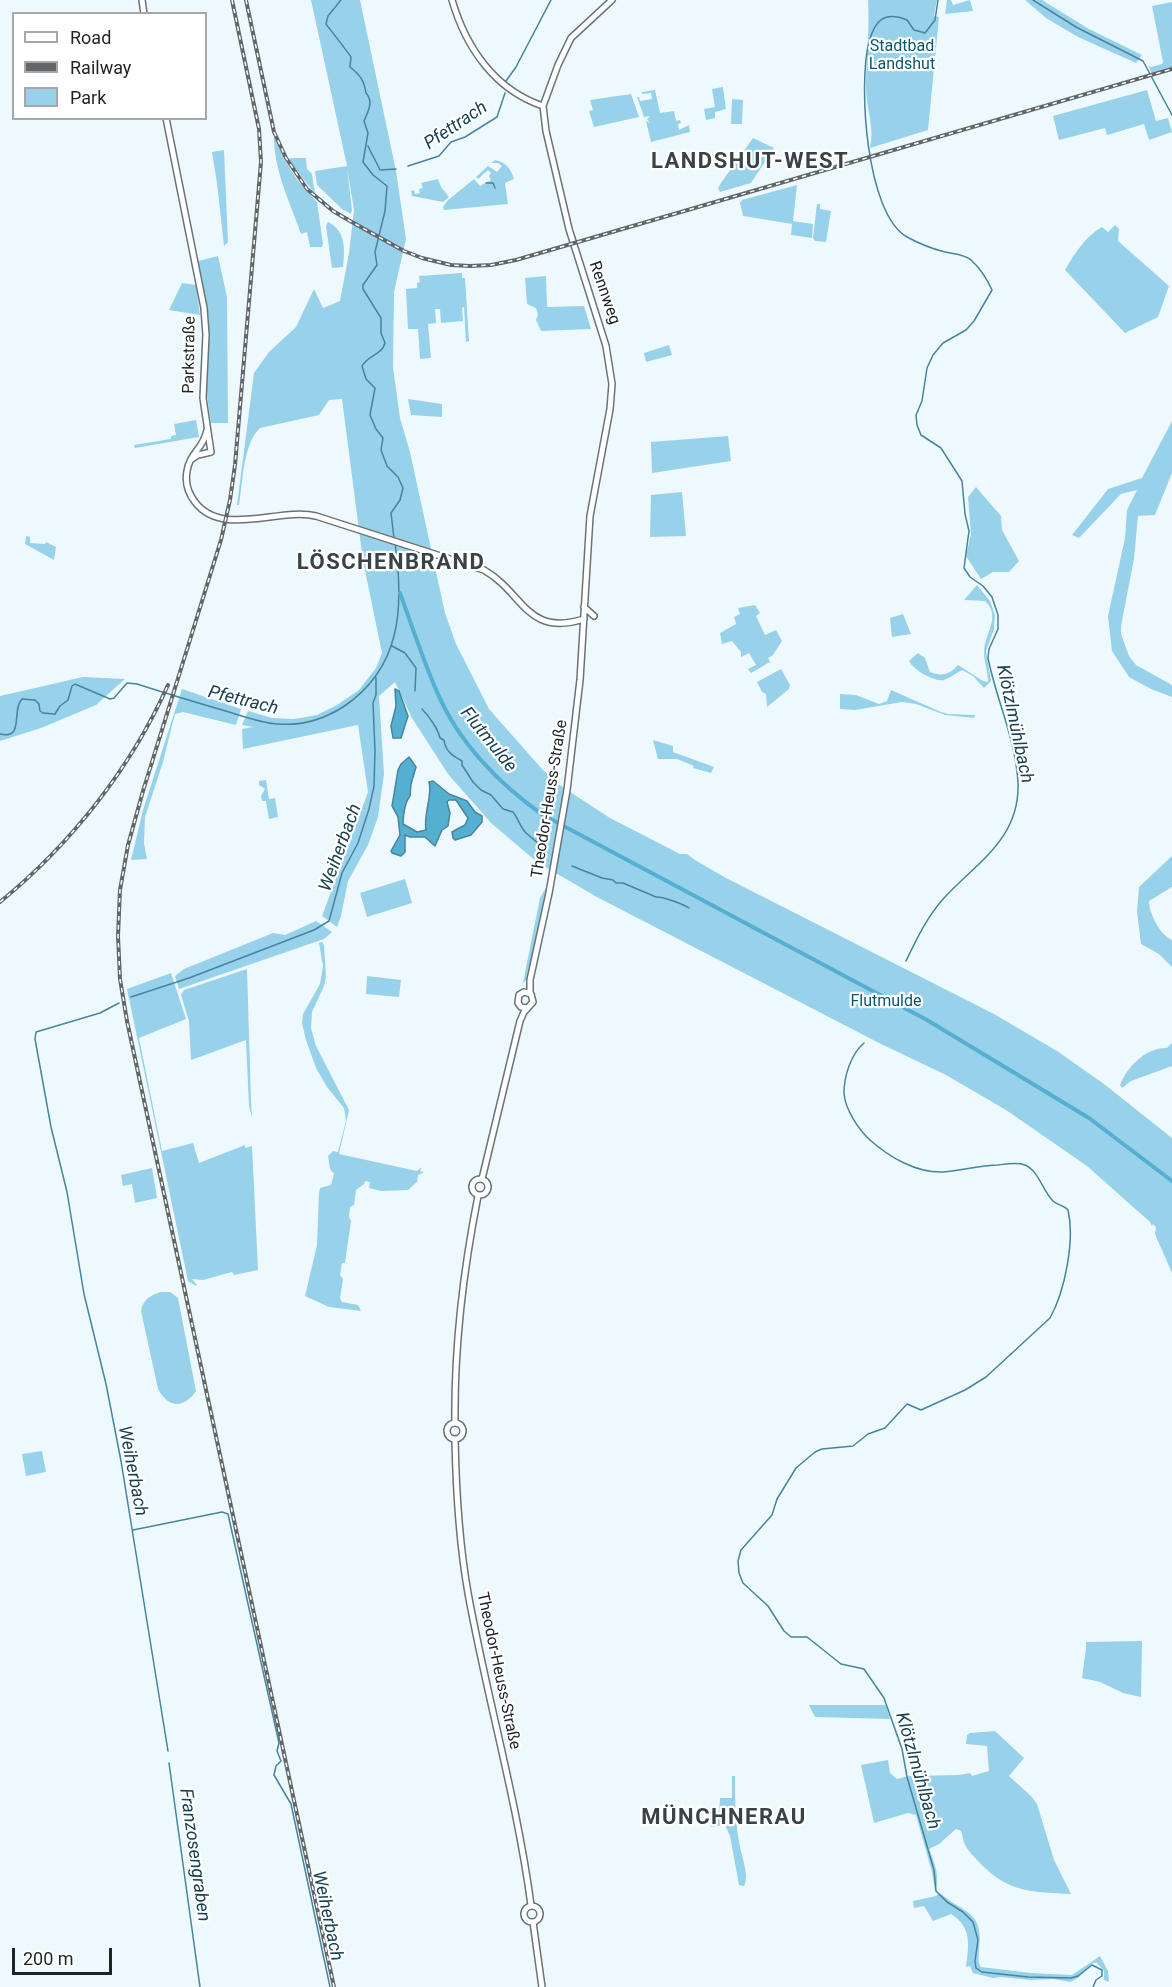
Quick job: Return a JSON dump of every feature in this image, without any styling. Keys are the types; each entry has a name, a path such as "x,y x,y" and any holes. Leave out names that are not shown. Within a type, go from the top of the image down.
{"main road":[{"path":"452,0 462,30 486,67 510,89 527,100 543,106"},
{"name":"Rennweg","path":"584,619 590,511 610,409 611,375 602,327 563,207 546,131 543,106 571,38 612,0"},
{"name":"Parkstraße","path":"166,120 206,323 203,390 211,451"},
{"path":"207,430 204,444 191,460 187,470 187,486 197,504 210,513 240,520 304,514 358,529 484,570 494,575 510,589 526,610 535,617 555,623 572,623 584,619"},
{"path":"199,450 211,451"},
{"path":"191,460 211,451"},
{"path":"584,607 594,616"},
{"name":"Theodor-Heuss-Straße","path":"482,1179 520,1021 520,1006 517,999 527,993 550,886 575,731 584,619"},
{"path":"572,623 583,633"},
{"name":"Theodor-Heuss-Straße","path":"520,1021 533,1002 527,993"},
{"path":"520,1006 527,1008"},
{"name":"Theodor-Heuss-Straße","path":"478,1196 472,1187 475,1181 482,1179"},
{"name":"Theodor-Heuss-Straße","path":"478,1196 486,1194 488,1189 486,1182 482,1179"},
{"name":"Theodor-Heuss-Straße","path":"455,1423 457,1329 464,1272 478,1196"},
{"name":"Theodor-Heuss-Straße","path":"455,1423 462,1426 463,1431 461,1436 454,1439 448,1436 447,1430 449,1425 455,1423"},
{"name":"Theodor-Heuss-Straße","path":"454,1439 458,1518 468,1592 519,1831 531,1905"},
{"path":"531,1905 536,1906 540,1912 538,1920 533,1922 528,1921 524,1914 525,1909 531,1905"},
{"path":"533,1922 542,1987"}],"green space":[{"name":"Flutmulde","path":"311,0 360,0 396,171 406,239 394,292 393,367 400,418 410,452 445,613 456,644 489,709 542,769 561,786 610,818 680,854 687,854 726,878 994,1014 1057,1051 1104,1084 1172,1138 1172,1273 1153,1224 1152,1226 1087,1166 1006,1110 946,1075 881,1044 595,896 537,862 491,823 448,774 412,718 395,682 379,696 384,774 378,817 368,845 348,881 337,927 322,916 368,792 358,725 243,749 242,729 253,727 242,725 248,711 272,718 294,719 317,715 337,705 359,690 376,668 382,653 363,561 342,399 329,400 319,415 260,428 254,435 247,453 239,505 237,505 254,373 269,352 296,327 314,289 323,308 340,301 349,253 354,210 347,167 351,214 342,209 317,185 315,171 347,166"},
{"name":"Stadtbad Landshut","path":"868,0 937,0 934,16 939,17 928,130 870,148 871,126 866,95"},
{"path":"947,0 951,0 953,5 970,0 973,11 945,14"},
{"path":"1025,0 1042,0 1089,29 1142,55 1136,63 1078,37 1046,18"},
{"path":"1172,2 1172,68 1152,74 1148,65 1151,67 1163,62 1152,6"},
{"path":"723,87 726,109 715,112 715,118 706,120 704,109 715,107 712,89"},
{"path":"655,90 660,113 674,111 676,121 680,120 681,123 678,124 679,130 689,125 690,132 651,142 646,121 650,123 647,119 650,116 644,117 637,97 640,101 652,99 651,93 642,94 642,92"},
{"path":"1147,90 1156,121 1168,118 1172,132 1149,140 1144,124 1107,135 1105,128 1059,140 1053,116"},
{"path":"631,94 639,117 594,127 589,111 593,110 590,100"},
{"path":"732,99 743,100 742,124 731,124"},
{"path":"274,135 284,159 298,181 317,202 322,247 310,247 307,232 301,234 279,173"},
{"path":"753,138 774,148 751,183 720,192 718,188 721,183"},
{"path":"224,150 228,242 224,246 212,152"},
{"path":"306,158 307,169 312,174 315,194 288,159"},
{"path":"495,160 508,167 514,179 505,183 508,204 444,210 443,207 447,201 474,179 480,186 491,180 489,176 491,173 488,170 478,179 476,177 488,166 497,172 502,166 498,163 491,163"},
{"path":"438,179 449,197 443,202 412,196 411,191 414,190 415,194 420,193 419,189 423,188 421,183"},
{"path":"797,185 793,221 813,224 812,238 791,235 792,224 743,216 740,203 742,200"},
{"path":"817,204 820,204 820,209 831,211 826,242 815,241 813,238"},
{"path":"328,222 338,230 343,241 343,267 332,268 326,226"},
{"path":"1115,225 1119,229 1118,241 1169,286 1158,317 1125,333 1065,270 1076,252 1091,235 1102,227 1108,232"},
{"path":"218,256 227,297 228,423 211,423 206,389 209,319 198,261"},
{"path":"462,273 462,278 465,278 469,341 466,342 464,307 462,308 463,321 441,323 440,309 435,309 436,323 428,324 431,358 420,359 418,329 408,329 406,289 417,288 417,283 420,282 419,276"},
{"path":"546,276 547,307 584,306 591,329 541,331 536,320 538,315 536,308 527,304 525,278"},
{"path":"182,283 196,285 200,315 169,310"},
{"path":"669,345 672,355 646,362 644,353"},
{"path":"408,399 442,404 442,417 411,415"},
{"path":"196,420 199,437 135,448 134,445 171,439 171,436 176,435 174,424"},
{"path":"1172,421 1172,473 1155,515 1138,516 1134,559 1121,634 1129,656 1136,665 1172,685 1172,697 1129,677 1112,651 1108,616 1125,538 1127,510 1137,490 1121,494 1079,538 1072,535 1108,489 1142,478"},
{"path":"728,436 731,461 652,473 651,442"},
{"path":"976,487 1001,516 1002,530 1019,561 1009,572 993,572 981,579 966,556 971,534 968,497"},
{"path":"682,492 686,536 650,537 651,495"},
{"path":"26,536 30,537 30,543 45,544 46,542 56,547 54,560 25,544"},
{"path":"977,585 990,601 995,615 994,629 986,651 991,681 984,688 973,676 962,670 940,680 915,668 909,661 918,653 925,658 930,672 946,674 958,665 988,682 984,652 992,613 985,601 964,600"},
{"path":"755,605 760,613 756,616 765,635 776,630 782,641 773,655 768,658 770,662 751,673 748,669 756,665 749,653 741,657 741,652 732,641 722,644 720,633 736,624 734,617 740,614 738,608"},
{"path":"903,614 911,634 892,637 890,618"},
{"path":"781,669 790,685 789,689 767,707 766,694 762,692 757,682"},
{"path":"83,677 125,679 96,705 41,728 0,741 0,696"},
{"path":"182,689 241,709 236,725 183,712 175,714 163,762 145,817 144,843 147,859 131,860 143,810"},
{"path":"891,690 941,712 975,715 974,718 945,715 916,704 902,702 855,710 840,709 840,694 856,695 879,704 887,701"},
{"path":"653,740 673,746 673,752 714,767 711,773 693,768 694,766 677,759 658,759"},
{"path":"266,780 269,799 275,798 278,817 269,819 266,801 262,801 261,796 265,789 259,785 259,781"},
{"path":"1172,856 1172,887 1149,901 1156,923 1172,940 1172,967 1159,954 1141,944 1137,911 1139,887"},
{"path":"405,879 412,903 367,917 360,893"},
{"path":"547,886 527,980 523,983 540,898"},
{"path":"316,921 332,932 324,939 179,989 175,976 184,969 273,933 285,935"},
{"path":"322,942 326,977 312,1012 311,1028 316,1046 349,1110 339,1154 417,1171 422,1167 420,1171 424,1172 418,1175 417,1182 408,1190 381,1191 369,1188 370,1182 365,1181 356,1190 354,1205 350,1207 351,1221 345,1263 342,1263 340,1275 343,1279 340,1298 342,1302 358,1305 361,1311 329,1307 305,1296 317,1245 320,1188 331,1185 334,1174 330,1169 328,1156 333,1151 338,1152 346,1121 344,1108 327,1087 316,1068 302,1023 303,1014 320,984 323,966 319,943"},
{"path":"247,969 252,1118 249,1106 246,1040 191,1060 189,1021 181,995 184,990"},
{"path":"171,973 186,1019 139,1038 162,1151 193,1143 199,1163 245,1145 245,1148 252,1146 258,1270 234,1275 232,1272 203,1280 192,1279 196,1286 188,1281 127,989"},
{"path":"367,976 401,980 399,997 366,994"},
{"path":"1172,1043 1172,1066 1131,1081 1122,1088 1120,1085 1123,1078 1138,1059 1152,1051 1167,1048"},
{"path":"152,1168 157,1198 135,1203 132,1184 123,1186 121,1175"},
{"path":"161,1292 170,1292 178,1298 196,1391 186,1401 176,1404 166,1400 158,1389 141,1311 148,1298"},
{"path":"42,1451 46,1472 26,1476 22,1454"},
{"path":"1142,1641 1141,1697 1082,1678 1086,1642"},
{"path":"809,1705 886,1705 890,1719 815,1717"},
{"path":"995,1731 1024,1758 1009,1776 1037,1804 1054,1860 1071,1894 1022,1889 1001,1880 990,1873 972,1855 965,1845 961,1831 956,1829 939,1844 929,1849 937,1875 935,1891 916,1815 908,1813 874,1823 861,1765 888,1760 890,1773 897,1779 908,1776 970,1773 972,1776 989,1771 987,1746 966,1744 967,1735"},
{"path":"732,1776 735,1776 737,1828 746,1873 744,1886 739,1885 730,1836 725,1825 711,1827 710,1816 719,1814 720,1798 732,1798"},
{"path":"939,1893 968,1912 976,1921 980,1940 978,1959 981,1967 1072,1975 1100,1956 1108,1971 1109,1982 1104,1980 1104,1971 1097,1963 1093,1963 1078,1978 1070,1982 1054,1979 993,1978 973,1973 970,1966 966,1967 968,1937 958,1919 951,1914 933,1921 924,1906 914,1908 913,1901 936,1896"}],"shaded area":[{"path":"395,689 399,691 408,716 401,738 393,738 391,726 396,706"},
{"path":"409,757 416,767 403,824 417,832 426,830 429,782 433,781 449,794 467,801 475,812 482,816 482,822 471,835 455,840 453,838 452,832 465,825 468,818 456,800 449,800 447,802 450,813 448,826 442,830 435,846 425,837 405,835 405,852 401,856 392,853 400,835 398,817 392,806 398,770"}],"waterway":[{"name":"Pfettrach","path":"341,0 328,16 326,24 351,57 350,67 363,81 370,100 364,121 368,133 363,162 373,175 387,186 385,211 375,252 377,265 363,285 363,289 381,318 381,333 385,343 381,350 362,366 366,379 375,388 370,415 383,438 381,450 387,466 398,477 403,488 400,500 391,513 394,538"},
{"name":"Pfettrach","path":"506,81 516,67 551,0"},
{"name":"Klötzlmühlbach","path":"906,961 938,905 982,861 1004,835 1017,803 1018,783 1014,751 988,658 989,649 998,629 998,615 992,597 983,586 970,577 964,568 969,531 962,481 941,448 921,435 916,415 922,401 927,368 933,355 943,343 966,330 974,321 992,290 986,278 968,258 936,249 907,237 893,224 882,203 868,147 865,116 866,61 874,28 886,17 899,17 907,20 914,30 925,33 935,20 938,0"},
{"path":"1033,0 1076,27 1143,61 1172,115"},
{"name":"Pfettrach","path":"408,166 439,156 451,142 465,137 497,117 505,93"},
{"name":"Pfettrach","path":"368,146 380,170 396,169"},
{"path":"486,183 493,183 495,188"},
{"name":"Pfettrach","path":"0,734 12,733 22,699 35,700 39,704 40,711 55,714 68,700 72,686 75,684 110,699 114,698 127,683 137,684 247,718 272,723 304,723 328,715 343,707 363,691 377,674 388,655 398,612 399,590 395,543"},
{"name":"Flutmulde","path":"400,593 432,680 456,728 481,761 527,803 543,815 927,1020 1089,1118 1172,1181"},
{"path":"392,646 405,653 416,668 415,691"},
{"name":"Weiherbach","path":"131,997 189,978 314,930 329,921 342,873 358,843 374,786 373,703 376,695 376,678"},
{"path":"422,709 433,723 440,738 444,740 448,750 462,761 462,765 473,782 481,790 491,795 503,809 513,812 524,831 546,853"},
{"path":"572,866 689,908"},
{"name":"Weiherbach","path":"119,1003 100,1013 36,1032 35,1039 51,1127 67,1192 84,1294 106,1384 121,1461 168,1751"},
{"name":"Klötzlmühlbach","path":"864,1043 855,1053 849,1066 844,1093 850,1112 861,1130 886,1152 904,1163 923,1170 943,1172 1015,1163 1030,1168 1053,1201 1068,1210 1070,1236 1064,1280 1050,1318 986,1377 965,1390 921,1410 907,1404 885,1428 868,1434 853,1446 822,1449 815,1452 796,1468 777,1499 772,1515 741,1550 738,1561 739,1573 743,1583 768,1606 784,1631 791,1637 807,1637 841,1664 864,1669 884,1698 902,1749 907,1777 934,1870 936,1891 973,1922 978,1940 976,1968 982,1972 1028,1977 1071,1978 1078,1976 1092,1965 1102,1970 1102,1976 1096,1980 1093,1987"},
{"name":"Weiherbach","path":"133,1530 222,1512 228,1514 279,1743 277,1751 281,1761 276,1766 274,1775 291,1804 330,1987"},
{"name":"Franzosengraben","path":"169,1763 200,1987"}],"railway":[{"path":"232,0 259,129 261,162 235,465 221,540 128,845 120,890 118,936 120,979 127,1021 334,1987"},
{"path":"246,0 274,132 286,158 307,189 333,211 404,251 451,265 491,265 516,260 1172,69"},
{"path":"0,902 51,855 97,803 136,746 168,685"}],"district":[{"name":"LANDSHUT-WEST","path":"750,162"},
{"name":"LÖSCHENBRAND","path":"391,563"},
{"name":"MÜNCHNERAU","path":"724,1818"}]}
